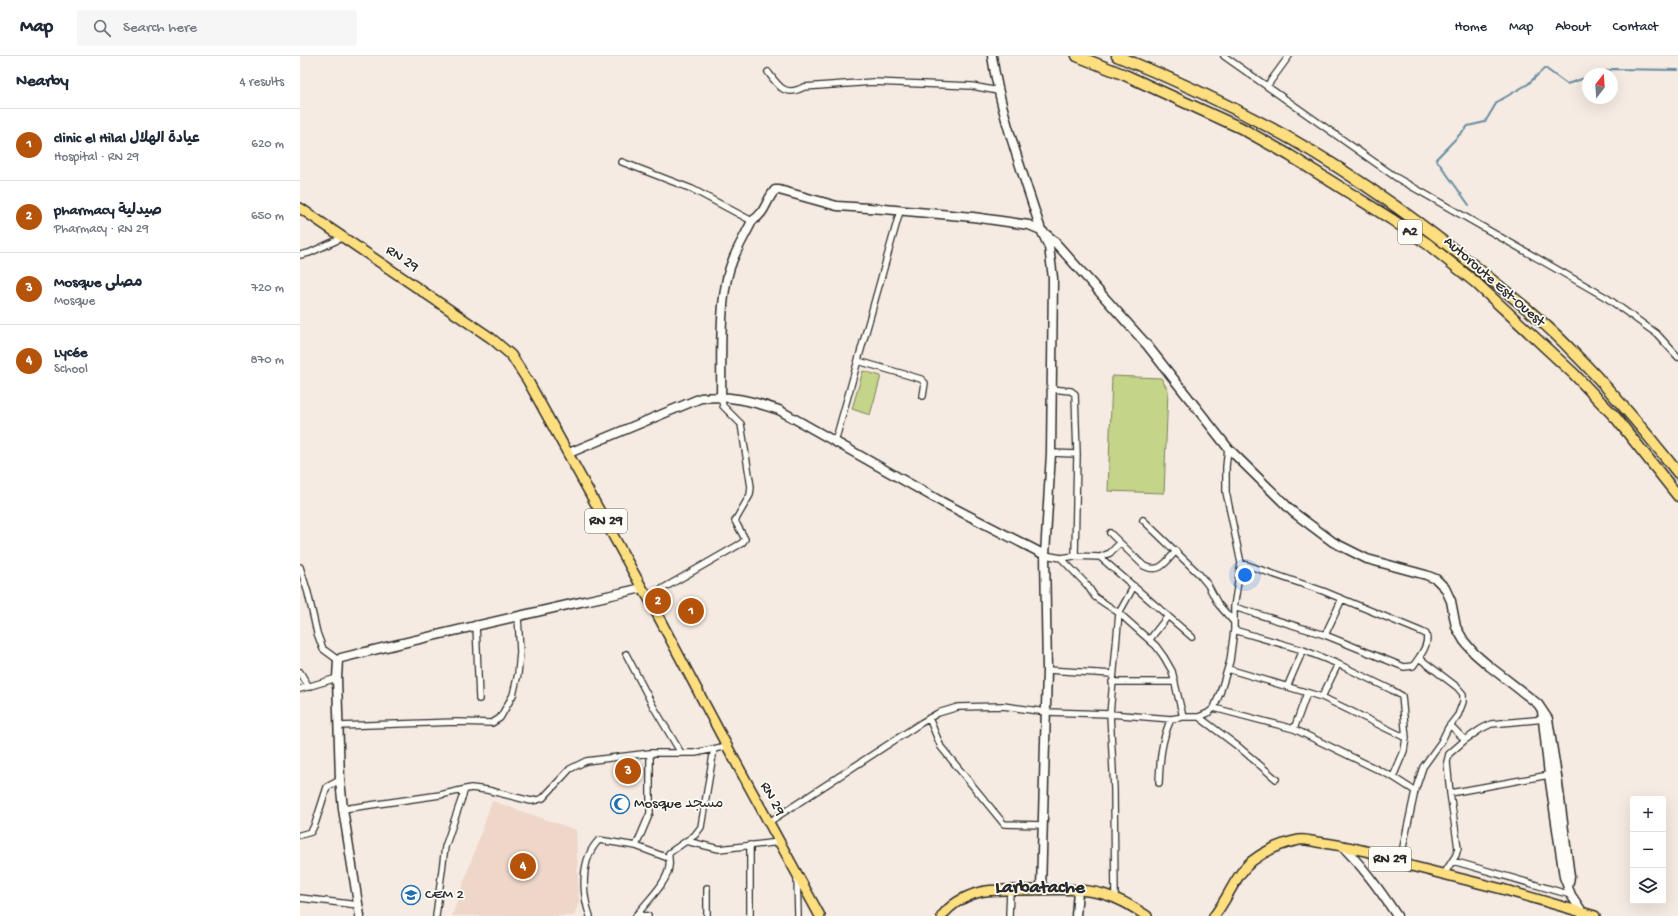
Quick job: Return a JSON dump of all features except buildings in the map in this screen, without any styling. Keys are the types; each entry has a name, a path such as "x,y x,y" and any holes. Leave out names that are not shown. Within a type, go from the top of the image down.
{"highway":[{"name":"Autoroute Est-Ouest","path":"1077,56 1132,78 1241,128 1289,155 1391,219 1429,245 1476,282 1574,374 1616,418 1678,496"},
{"name":"Autoroute Est-Ouest","path":"1117,56 1181,83 1272,128 1314,153 1405,212 1492,280 1572,350 1638,424 1678,473"}],"main road":[{"name":"RN 29","path":"300,208 491,338 510,355 528,382 569,453 820,916"},
{"name":"RN 29","path":"1214,916 1223,905 1236,881 1252,862 1276,847 1300,840 1341,845 1400,861 1411,866 1502,889 1594,916"},
{"path":"942,916 949,907 969,896 990,890 1078,890 1115,898 1131,905 1147,916"}],"street":[{"path":"992,56 998,91 1006,121 1041,230 1049,247 1053,278 1051,453 1045,555 1047,670 1042,890"},
{"path":"1224,56 1397,178 1607,298 1657,334 1678,357"},
{"path":"1267,86 1289,56"},
{"path":"768,72 778,86 788,92 794,92 804,87 873,82 972,86 998,91"},
{"path":"622,162 692,189 752,221"},
{"path":"648,597 742,543 746,539 735,521 750,490 742,430 738,420 723,406 721,396 722,314 725,289 731,262 752,221 762,213 775,190 837,206 973,217 1030,224 1041,230 1053,240 1110,302 1152,352 1228,448 1294,512 1333,542 1367,559 1436,579 1445,588 1451,601 1456,627 1464,641 1474,653 1489,666 1534,699 1542,710 1557,776 1570,877 1568,887"},
{"path":"835,442 900,211"},
{"path":"300,255 309,253 344,237"},
{"path":"858,361 921,379 925,383 923,396"},
{"path":"1051,389 1071,391 1076,394 1077,454 1075,556"},
{"path":"569,453 701,398 721,396 756,402 779,410 942,502 1045,555 1061,558 1075,556 1100,557 1110,553 1120,543"},
{"path":"768,822 929,718 938,713 958,707 1003,706 1046,712 1110,714 1171,719 1199,717 1208,713 1214,708 1228,669 1234,630 1234,607 1241,563 1226,492 1228,448"},
{"path":"1051,453 1077,454"},
{"path":"1143,520 1176,551 1208,585 1218,604 1233,621"},
{"path":"1110,533 1144,566 1151,569 1156,569 1163,565 1176,551"},
{"path":"1100,557 1192,638"},
{"path":"1061,558 1087,585 1095,597 1118,613 1150,640 1164,657 1175,682 1183,717"},
{"path":"1234,607 1325,634 1404,667 1413,666 1419,658 1427,639 1426,634 1342,599 1241,563"},
{"path":"300,568 308,593 317,633 323,649 338,660"},
{"path":"1115,898 1114,790 1110,714 1118,613 1134,586"},
{"path":"338,660 476,624 642,588"},
{"path":"1325,634 1342,599"},
{"path":"338,726 456,722 492,723 500,718 513,695 518,674 520,652 518,616"},
{"path":"1150,640 1168,616"},
{"path":"476,624 479,699"},
{"path":"1234,630 1303,650 1338,664 1402,696 1406,738 1404,751 1392,777"},
{"path":"1287,687 1303,650"},
{"path":"626,654 653,706 681,753"},
{"path":"1400,861 1415,791 1423,767 1441,742 1450,725 1458,715 1464,702 1462,694 1457,687 1419,658"},
{"path":"338,660 337,678 340,780 343,809 360,916"},
{"path":"1322,698 1338,664"},
{"path":"1228,669 1322,698 1406,738"},
{"path":"1047,670 1113,674"},
{"path":"300,672 309,686"},
{"path":"300,689 337,678"},
{"path":"1112,682 1175,682"},
{"path":"1294,729 1307,693"},
{"path":"1214,708 1294,729 1392,777 1415,791"},
{"path":"1199,717 1240,748 1276,779"},
{"path":"929,718 941,747 1004,824 1043,825"},
{"path":"1159,783 1164,734 1171,719"},
{"path":"1444,874 1458,848 1450,793 1447,758 1465,740 1481,728 1491,724 1545,719"},
{"path":"1545,719 1549,776 1564,877 1571,896 1583,913"},
{"path":"1450,725 1465,740"},
{"path":"343,809 477,788 531,801 537,800 550,792 570,769 586,761 650,753 681,753 727,746"},
{"path":"636,915 663,883 669,866 668,858 672,850 695,835 701,827 714,749"},
{"path":"636,846 650,813 650,753"},
{"path":"1450,793 1549,776"},
{"path":"300,835 311,832 327,787 340,780"},
{"path":"436,916 445,847 465,789"},
{"path":"590,916 585,897 585,871 593,848 599,840 636,846 668,858"},
{"path":"686,841 719,849 780,842"},
{"path":"750,845 750,916"},
{"path":"1341,845 1378,887 1397,916"},
{"path":"1452,861 1571,896"},
{"path":"797,874 798,916"},
{"path":"707,888 707,916"},
{"path":"1009,916 1010,890"},
{"path":"1076,916 1078,890"},
{"path":"300,898 358,905"},
{"path":"636,915 648,916"}],"shaded area":[{"path":"492,801 576,830 579,902 574,916 452,916"}],"green space":[{"path":"863,371 881,376 870,415 852,409"},
{"path":"1112,376 1161,378 1168,390 1164,493 1108,491"}],"waterway":[{"path":"1469,205 1436,159 1468,126 1485,122 1497,102 1528,84 1545,68 1567,84 1582,79"},
{"path":"1618,69 1678,70"}],"place":[{"name":"pharmacy صيدلية","path":"658,601"},
{"name":"clinic el Hilal عيادة الهلال","path":"691,611"},
{"name":"Mosque مصلى","path":"628,771"},
{"name":"Mosque مسجد","path":"620,804"},
{"name":"Lycée","path":"523,866"},
{"name":"CEM 2","path":"411,895"}],"district":[{"name":"Larbatache","path":"1040,888"}]}
